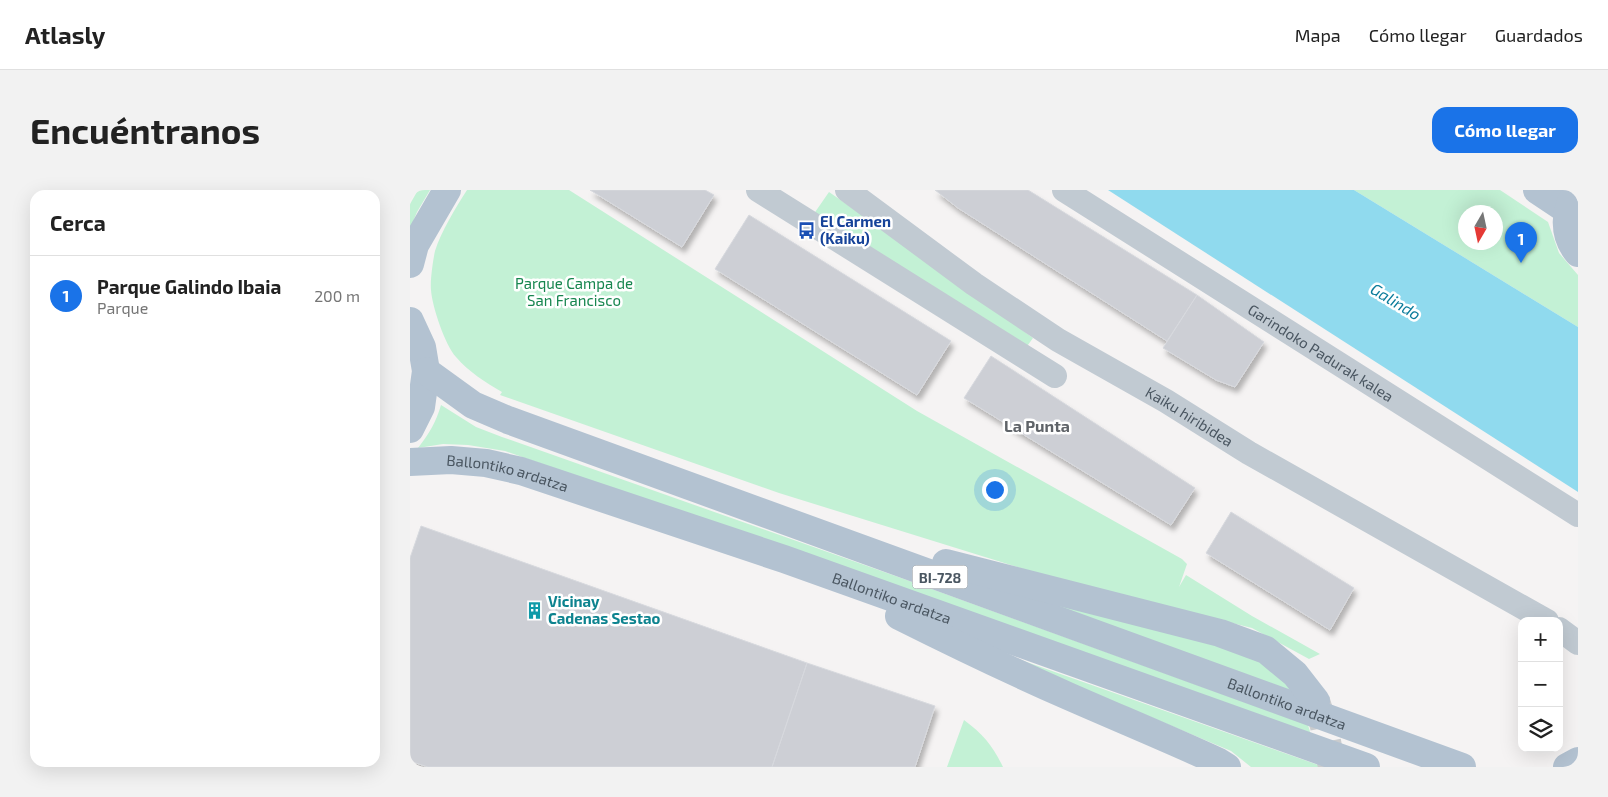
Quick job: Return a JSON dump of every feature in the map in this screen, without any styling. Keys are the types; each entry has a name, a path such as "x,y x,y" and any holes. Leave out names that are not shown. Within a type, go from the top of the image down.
{"main road":[{"path":"410,264 415,245 447,190"},
{"path":"1537,190 1572,200 1566,224 1569,238 1578,253"},
{"path":"410,321 422,348 426,371 421,407 410,429"},
{"name":"Ballontiko ardatza","path":"426,371 473,405 508,420 1462,767"},
{"name":"Ballontiko ardatza","path":"410,462 451,460 486,462 521,471 784,559 1366,767"},
{"name":"Ballontiko ardatza","path":"800,527 1220,633 1266,650 1295,674 1316,701"},
{"path":"784,559 990,661 1162,736 1227,767"},
{"path":"1566,767 1578,761"}],"street":[{"path":"758,190 1055,376"},
{"name":"Kaiku hiribidea","path":"847,190 974,284 1050,335 1166,401 1249,452 1540,617"},
{"name":"Garindoko Padurak kalea","path":"1064,190 1578,515"},
{"path":"1033,363 1050,335"}],"green space":[{"path":"418,190 430,190 417,212 410,229 410,204"},
{"name":"Parque Campa de San Francisco","path":"467,190 569,190 917,411 1182,559 1187,564 1179,587 1186,575 1252,616 1320,654 1309,659 1252,628 1059,580 779,493 500,395 502,392 472,372 456,357 440,325 432,297 431,281 435,251 445,228"},
{"path":"1354,190 1500,190 1548,222 1559,253 1578,275 1578,327"},
{"path":"829,192 927,260 1033,338 1025,349 811,218"},
{"path":"441,405 476,427 502,437 904,579 1308,725 1311,735 505,451 468,445 443,444 418,448 432,428"},
{"path":"968,577 1227,648 1276,669 1299,695"},
{"path":"987,648 1324,767 1251,767 1231,751"},
{"path":"964,720 987,741 1003,767 947,767"}],"water":[{"name":"Galindo","path":"1108,190 1354,190 1578,327 1578,492"}],"building":[{"path":"590,190 705,190 714,195 682,247"},
{"path":"935,190 1028,190 1197,295 1167,341 958,208"},
{"path":"749,215 951,341 917,395 715,269"},
{"path":"1197,295 1264,342 1235,387 1216,380 1163,348"},
{"path":"991,356 1195,488 1171,525 964,398"},
{"path":"1231,512 1354,588 1330,630 1206,553"},
{"name":"Vicinay Cadenas Sestao","path":"421,526 807,663 772,767 428,767 410,761 410,558"},
{"path":"807,663 935,706 915,767 772,767"}],"tunnel":[{"path":"1316,701 1324,726 1332,767"}],"place":[{"name":"El Carmen (Kaiku)","path":"806,230"},
{"name":"Parque Galindo Ibaia","path":"1521,263"},
{"name":"Vicinay Cadenas Sestao","path":"534,610"}],"district":[{"name":"La Punta","path":"1037,425"}]}
